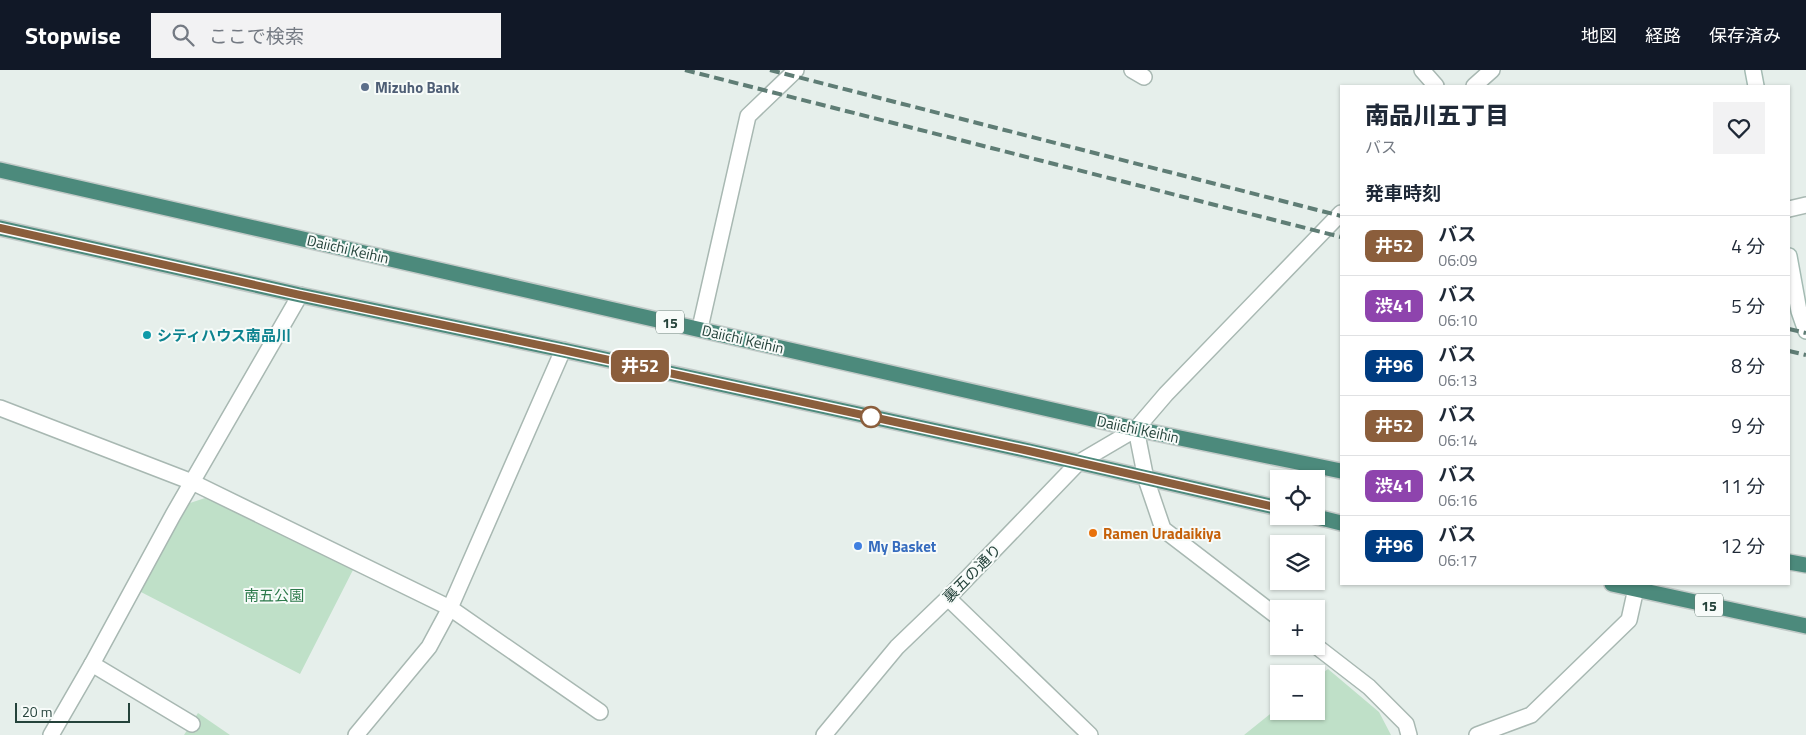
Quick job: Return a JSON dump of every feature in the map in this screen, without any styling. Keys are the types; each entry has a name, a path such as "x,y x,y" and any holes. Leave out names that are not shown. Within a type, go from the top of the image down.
{"highway":[{"name":"Daiichi Keihin","path":"0,170 700,328 1136,429 1340,471"},
{"path":"0,228 1270,506"},
{"path":"1325,519 1340,522"},
{"path":"1790,562 1806,565"},
{"name":"15","path":"1636,586 1806,626"}],"street":[{"path":"700,328 748,116 796,70"},
{"path":"1422,70 1435,85"},
{"path":"1475,85 1492,70"},
{"path":"1753,70 1756,85"},
{"path":"1790,209 1806,205"},
{"name":"裏五の通り","path":"824,735 897,647 948,598 1078,463 1136,429 1166,394 1340,215"},
{"path":"1790,262 1799,311 1806,331"},
{"path":"51,735 92,664 172,515 300,295"},
{"path":"356,735 429,647 450,608 563,350"},
{"path":"0,408 192,482 450,608 600,712"},
{"path":"1136,429 1146,479 1163,530 1270,611"},
{"path":"1477,735 1531,715 1629,620 1636,586"},
{"path":"948,598 1090,735"},
{"path":"1325,653 1369,687 1406,724 1409,735"},
{"path":"92,664 192,724"}],"green space":[{"name":"南五公園","path":"208,497 354,568 300,674 139,591 187,504"},
{"path":"1328,669 1379,712 1391,735 1244,735 1270,714 1270,720 1325,720 1325,671"},
{"path":"198,713 230,735 184,735"}],"railway":[{"path":"685,70 1340,237"},
{"path":"770,70 1340,216"},
{"path":"1790,329 1806,333"},
{"path":"1790,351 1806,355"}],"bus line":[{"name":"井52","path":"0,228 300,295 1029,451 1270,506"}],"place":[{"name":"Mizuho Bank","path":"365,87"},
{"name":"シティハウス南品川","path":"147,335"},
{"name":"Ramen Uradaikiya","path":"1093,533"},
{"name":"My Basket","path":"858,546"}]}
